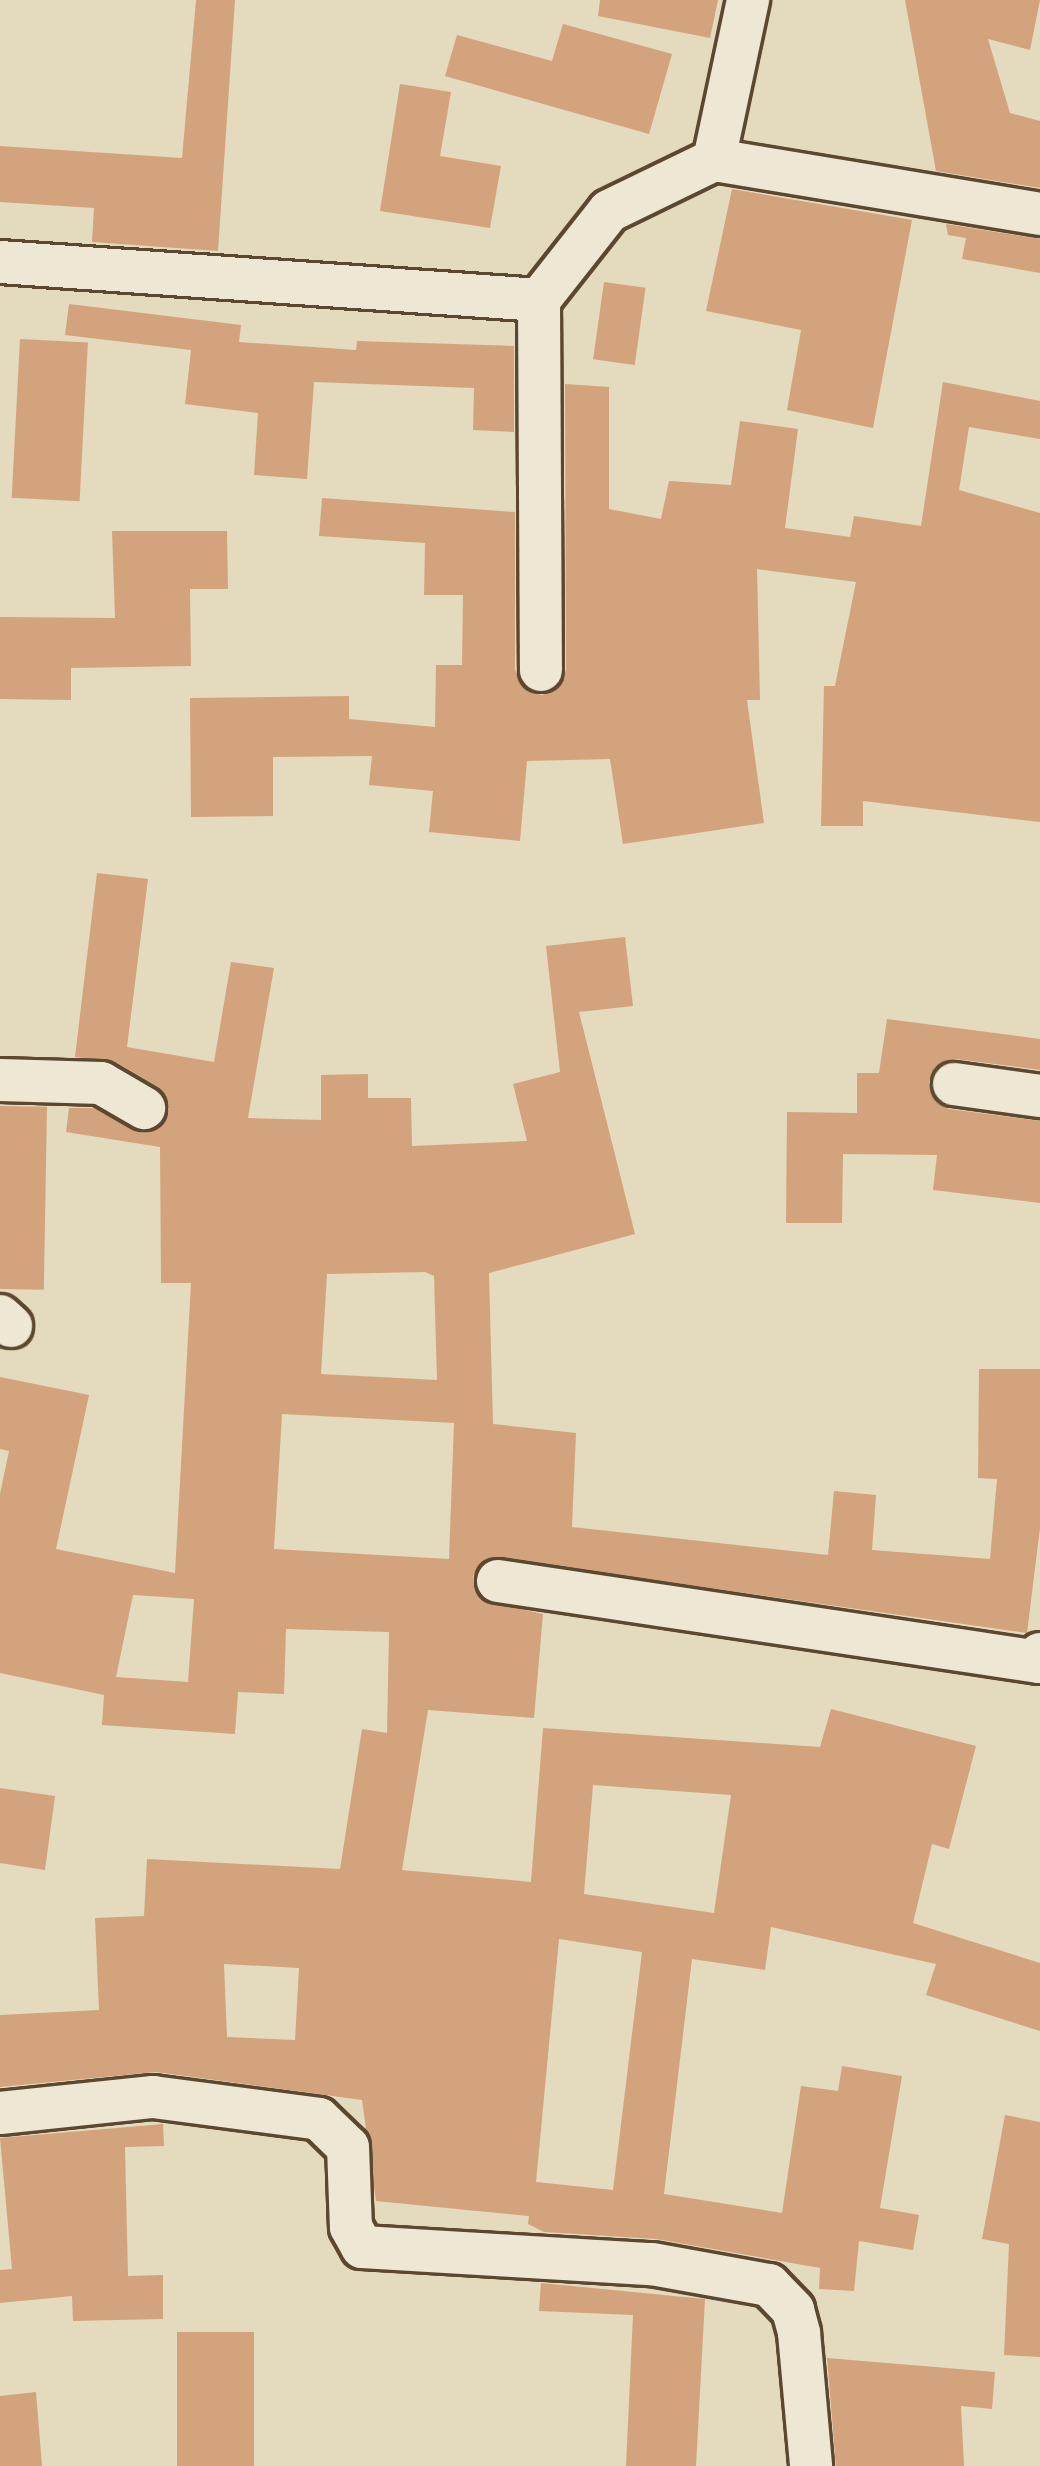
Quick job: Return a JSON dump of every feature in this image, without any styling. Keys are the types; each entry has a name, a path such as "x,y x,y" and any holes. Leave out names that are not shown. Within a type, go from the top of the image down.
{"street":[{"path":"714,160 748,0"},
{"path":"541,670 539,300 608,211 714,160 1040,214"},
{"path":"0,262 539,300"},
{"path":"0,1080 101,1083 145,1108"},
{"path":"954,1084 1040,1096"},
{"path":"498,1580 1039,1662 1040,1654"},
{"path":"0,2113 153,2097 319,2119 348,2147 351,2227 362,2247 652,2264 769,2285 794,2310 811,2466"}],"building":[{"path":"196,0 235,0 218,251 92,242 94,208 0,202 0,146 182,158"},
{"path":"600,0 718,0 710,38 598,16"},
{"path":"905,0 1040,0 1030,50 988,39 1010,113 1040,121 1040,188 936,171"},
{"path":"563,24 672,54 649,134 445,76 457,35 552,61"},
{"path":"400,84 451,92 440,156 501,166 490,228 380,211"},
{"path":"732,189 912,220 873,428 787,410 801,330 706,311"},
{"path":"946,224 1040,239 1040,273 962,259 966,238 948,235"},
{"path":"604,282 646,288 635,365 593,359"},
{"path":"69,304 241,325 239,342 356,350 357,341 514,346 514,432 473,430 474,388 314,382 307,479 254,475 258,413 185,404 191,350 65,335"},
{"path":"20,339 88,343 80,501 12,498"},
{"path":"943,382 1040,401 1040,439 969,427 959,490 1040,513 1040,822 863,801 863,826 821,826 824,686 835,686 856,582 757,569 760,700 747,700 764,823 623,844 610,759 527,761 520,841 429,832 433,791 369,785 372,756 273,757 273,816 191,817 190,698 349,696 349,719 435,727 436,665 462,665 463,595 424,595 425,543 319,536 322,498 515,512 515,670 527,691 542,695 562,684 566,670 565,384 609,387 609,509 661,519 669,481 731,485 740,421 798,429 785,528 850,537 854,516 921,526"},
{"path":"112,531 227,531 228,589 190,589 191,666 71,668 71,700 0,699 0,617 115,618"},
{"path":"97,873 148,879 127,1047 214,1062 231,962 274,968 248,1118 321,1120 321,1075 368,1074 368,1098 411,1098 412,1146 527,1141 513,1084 560,1072 546,946 625,937 633,1006 579,1012 635,1234 489,1273 493,1424 576,1433 572,1527 828,1555 834,1491 876,1495 872,1550 990,1559 997,1479 978,1478 979,1369 1040,1369 1040,1528 1027,1633 490,1557 473,1576 481,1600 543,1614 534,1718 428,1710 402,1870 531,1882 543,1728 820,1747 831,1709 976,1746 949,1849 932,1844 913,1923 1040,1963 1040,2031 926,1995 936,1964 771,1927 765,1970 692,1959 664,2194 782,2213 801,2086 838,2091 842,2066 902,2076 880,2208 919,2215 913,2250 859,2241 854,2291 819,2289 820,2268 656,2239 544,2232 528,2224 529,2216 376,2201 362,2100 156,2072 0,2087 0,2015 99,2010 95,1918 144,1916 147,1859 340,1869 362,1729 387,1733 389,1632 286,1629 284,1694 238,1692 235,1734 102,1725 104,1695 0,1673 0,1494 9,1451 0,1449 0,1377 89,1395 56,1549 175,1573 191,1283 161,1283 160,1147 66,1132 69,1108 94,1108 143,1133 158,1129 169,1109 158,1087 114,1061 75,1057","holes":["425,1272 434,1276 437,1380 321,1374 327,1274","282,1414 454,1423 449,1559 274,1549","133,1595 194,1599 188,1682 116,1677","593,1785 731,1795 714,1913 584,1894","559,1939 642,1952 613,2190 536,2182","224,1964 299,1968 295,2040 227,2037"]},
{"path":"887,1019 1040,1039 1040,1070 956,1059 935,1067 929,1082 938,1103 949,1109 1040,1121 1040,1203 933,1190 937,1155 843,1154 842,1223 786,1223 787,1112 857,1113 857,1073 879,1073"},
{"path":"0,1106 47,1107 44,1290 0,1289"},
{"path":"0,1788 55,1796 45,1870 0,1863"},
{"path":"1005,2115 1040,2122 1040,2357 1004,2355 1009,2244 982,2239"},
{"path":"163,2124 164,2146 125,2147 128,2276 163,2275 163,2319 73,2321 72,2296 0,2303 0,2270 12,2269 0,2138"},
{"path":"541,2283 705,2299 696,2466 626,2466 633,2315 539,2311"},
{"path":"177,2332 254,2332 254,2466 177,2466"},
{"path":"827,2358 995,2372 992,2409 961,2406 964,2466 836,2466"},
{"path":"36,2392 42,2466 0,2466 0,2396"}]}
